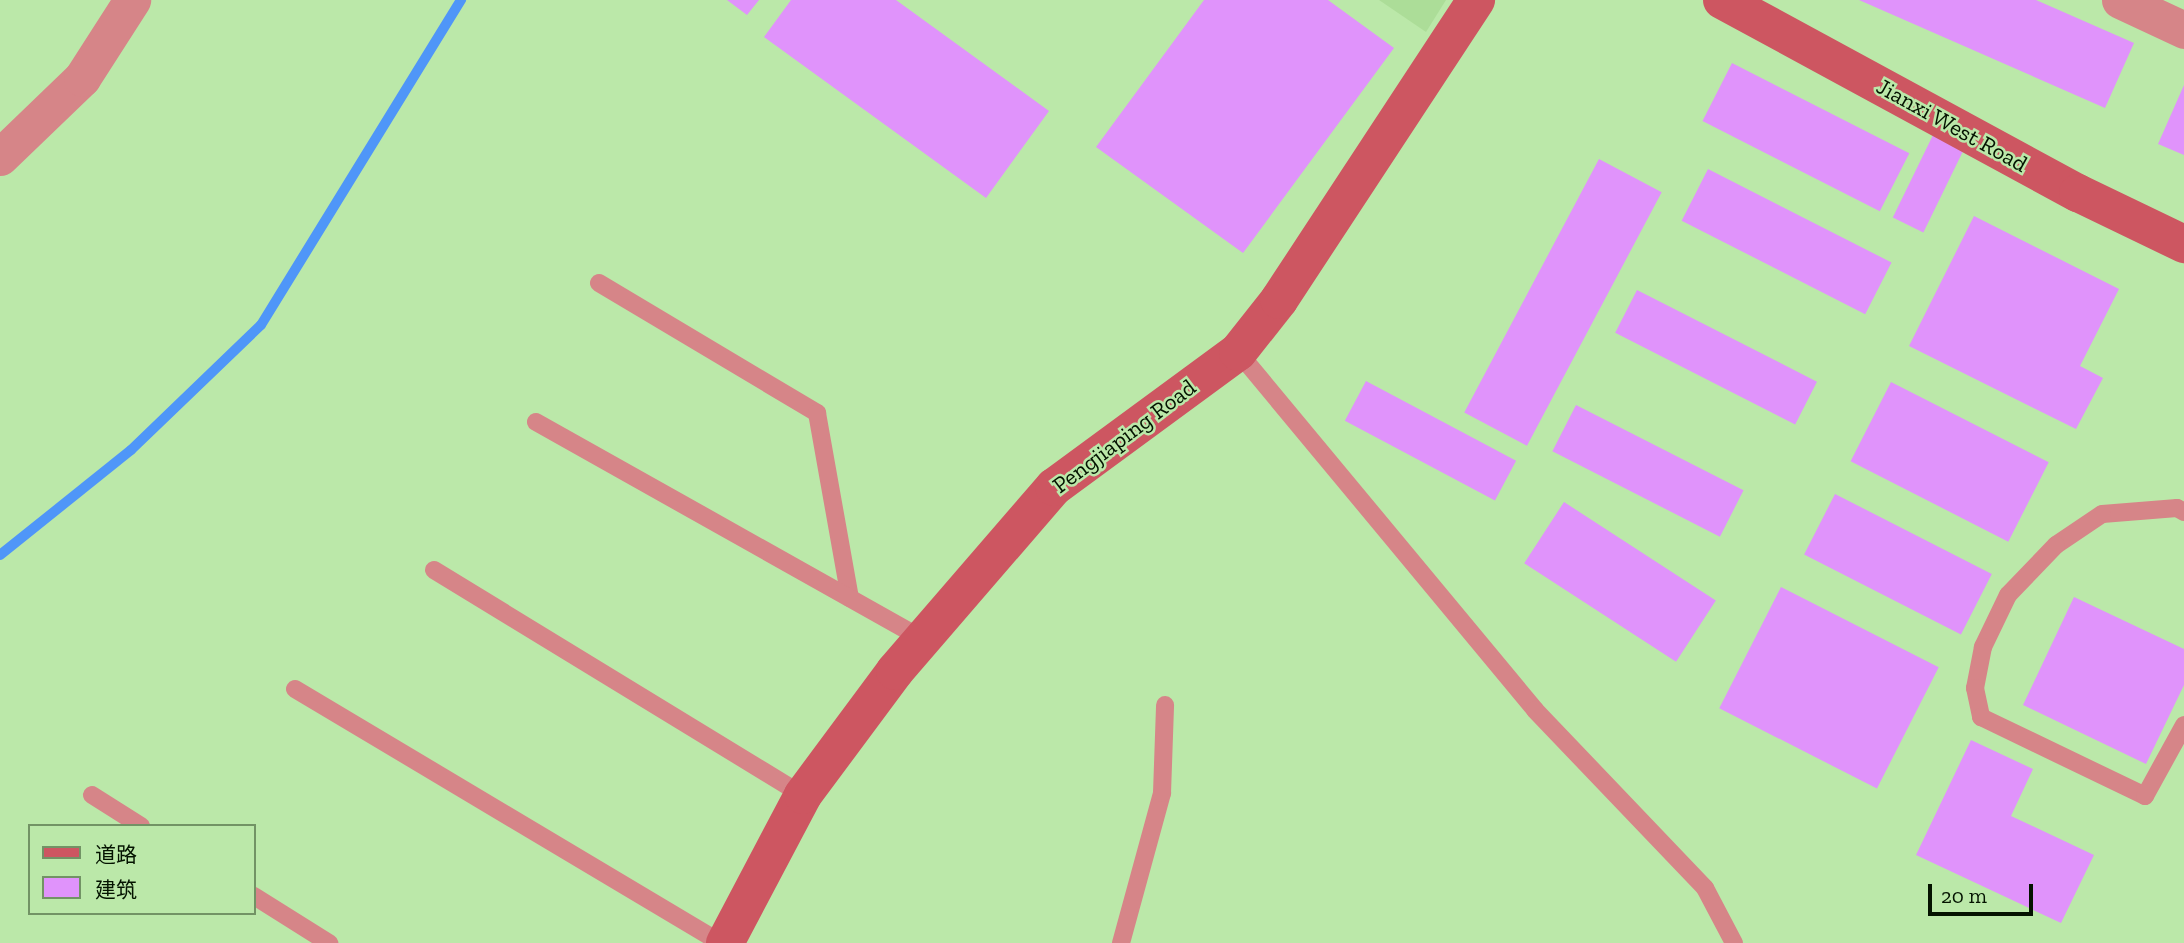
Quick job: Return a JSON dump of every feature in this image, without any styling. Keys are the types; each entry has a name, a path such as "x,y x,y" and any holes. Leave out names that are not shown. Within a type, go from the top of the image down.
{"street":[{"path":"0,156 82,78 132,0"},
{"name":"Pengjiaping Road","path":"723,943 803,795 923,639 1054,487 1238,352 1279,300 1476,0"},
{"name":"Jianxi West Road","path":"1722,0 2078,193 2184,244"},
{"path":"2120,0 2184,30"}],"lane":[{"path":"599,283 817,414 850,598"},
{"path":"1238,352 1535,710 1705,888 1734,943"},
{"path":"537,422 923,639"},
{"path":"2184,512 2102,514 2056,545 2008,595 1983,647 1975,688 1981,717 2145,796 2184,724"},
{"path":"434,570 803,795"},
{"path":"295,690 723,943"},
{"path":"1121,943 1162,793 1165,705"},
{"path":"92,796 138,824"},
{"path":"256,897 329,943"}],"shaded area":[{"path":"1379,0 1446,0 1426,32"}],"building":[{"path":"727,0 759,0 747,15"},
{"path":"791,0 896,0 1049,111 986,198 764,37"},
{"path":"1204,0 1328,0 1394,48 1243,253 1096,147"},
{"path":"1859,0 2036,0 2134,43 2105,108"},
{"path":"1732,63 1909,153 1880,211 1702,121"},
{"path":"2184,85 2184,155 2158,144"},
{"path":"1934,133 1965,148 1923,232 1893,217"},
{"path":"1599,159 1662,192 1527,446 1464,412"},
{"path":"1708,169 1892,263 1865,314 1682,221"},
{"path":"1974,216 2119,289 2080,366 2103,378 2076,429 1909,346"},
{"path":"1637,290 1817,382 1795,424 1615,333"},
{"path":"1366,381 1516,461 1495,501 1345,421"},
{"path":"1891,382 2049,462 2008,542 1851,461"},
{"path":"1576,405 1744,490 1720,537 1552,451"},
{"path":"1835,494 1992,574 1961,634 1804,555"},
{"path":"1564,502 1716,601 1676,662 1524,563"},
{"path":"1781,587 1939,667 1877,789 1719,708"},
{"path":"2074,597 2184,649 2184,685 2146,764 2023,705"},
{"path":"1971,740 2033,769 2011,816 2094,855 2061,923 1916,855"}],"waterway":[{"path":"0,555 131,450 261,325 461,0"}]}
